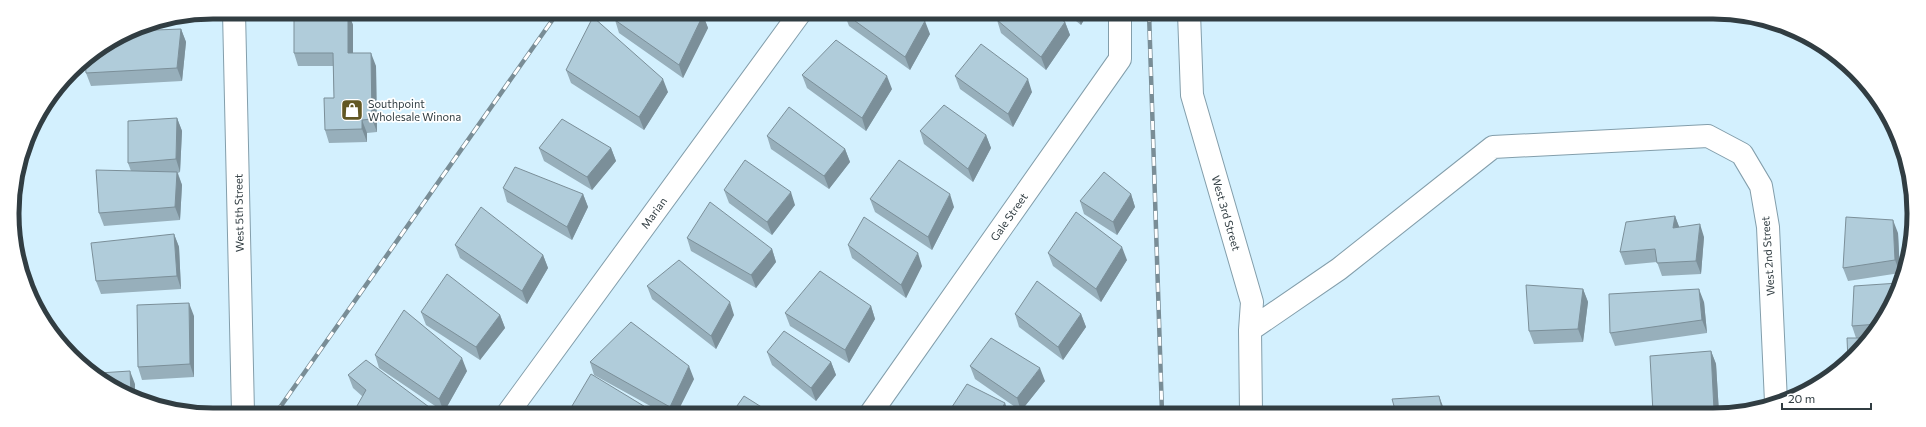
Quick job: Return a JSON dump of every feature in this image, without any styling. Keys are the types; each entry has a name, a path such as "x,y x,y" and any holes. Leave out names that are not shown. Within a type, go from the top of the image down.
{"street":[{"name":"West 5th Street","path":"234,19 243,408"},
{"name":"Marian","path":"512,408 796,19"},
{"name":"Gale Street","path":"876,408 1120,59 1120,19"},
{"name":"West 3rd Street","path":"1189,19 1192,95 1252,302 1250,330 1251,408"},
{"name":"West 2nd Street","path":"1250,330 1339,269 1493,147 1708,136 1742,154 1761,186 1768,227 1776,398"}],"building":[{"path":"294,19 348,19 348,53 371,53 372,119 362,120 362,129 325,130 324,98 334,98 333,53 294,53"},
{"path":"592,19 595,19 663,79 639,117 566,70"},
{"path":"615,19 701,19 679,65"},
{"path":"852,19 922,19 925,21 905,57"},
{"path":"1060,19 1065,22 1041,57 997,20"},
{"path":"181,29 177,68 86,73 86,67 105,52 127,39 148,30"},
{"path":"836,40 887,76 862,118 802,75"},
{"path":"981,44 1028,79 1008,114 955,76"},
{"path":"944,105 986,135 968,169 920,131"},
{"path":"789,107 845,149 824,176 767,136"},
{"path":"177,118 176,159 128,163 128,121"},
{"path":"562,119 611,148 587,177 539,148"},
{"path":"745,160 791,192 767,222 724,190"},
{"path":"899,160 950,194 928,237 870,199"},
{"path":"515,167 583,194 567,227 503,188"},
{"path":"96,170 177,172 175,207 99,213"},
{"path":"1104,172 1131,194 1113,222 1080,201"},
{"path":"710,202 772,249 751,275 687,238"},
{"path":"481,207 543,255 522,291 455,245"},
{"path":"1076,212 1122,247 1096,289 1048,253"},
{"path":"1675,216 1673,228 1700,224 1696,261 1657,263 1655,249 1620,252 1626,222"},
{"path":"864,217 918,253 901,285 848,245"},
{"path":"1846,217 1893,220 1895,260 1843,268"},
{"path":"174,234 177,276 96,281 91,243"},
{"path":"679,260 730,302 711,336 647,286"},
{"path":"820,271 871,306 845,350 785,313"},
{"path":"447,274 500,315 476,347 421,312"},
{"path":"1037,281 1081,314 1058,347 1015,314"},
{"path":"1894,283 1887,300 1872,324 1852,326 1854,286"},
{"path":"1526,285 1583,289 1578,329 1529,331"},
{"path":"1699,289 1702,320 1610,333 1609,294"},
{"path":"189,303 190,364 138,367 137,305"},
{"path":"404,310 462,358 439,399 375,355"},
{"path":"631,322 689,366 670,407 590,362"},
{"path":"784,331 831,362 811,388 767,352"},
{"path":"991,338 1040,368 1017,398 970,366"},
{"path":"1847,338 1862,338 1859,342 1848,353"},
{"path":"1711,351 1714,408 1653,408 1650,356"},
{"path":"366,360 429,407 356,408 366,390 348,375"},
{"path":"130,371 131,390 116,382 102,373"},
{"path":"591,374 647,408 575,408 572,406"},
{"path":"967,384 1005,403 1002,408 951,408"},
{"path":"744,396 763,408 736,408"},
{"path":"1439,396 1442,408 1395,408 1392,399"}],"railway":[{"path":"280,408 553,19"},
{"path":"1149,19 1162,408"}],"place":[{"name":"Southpoint Wholesale Winona","path":"352,110"}]}
